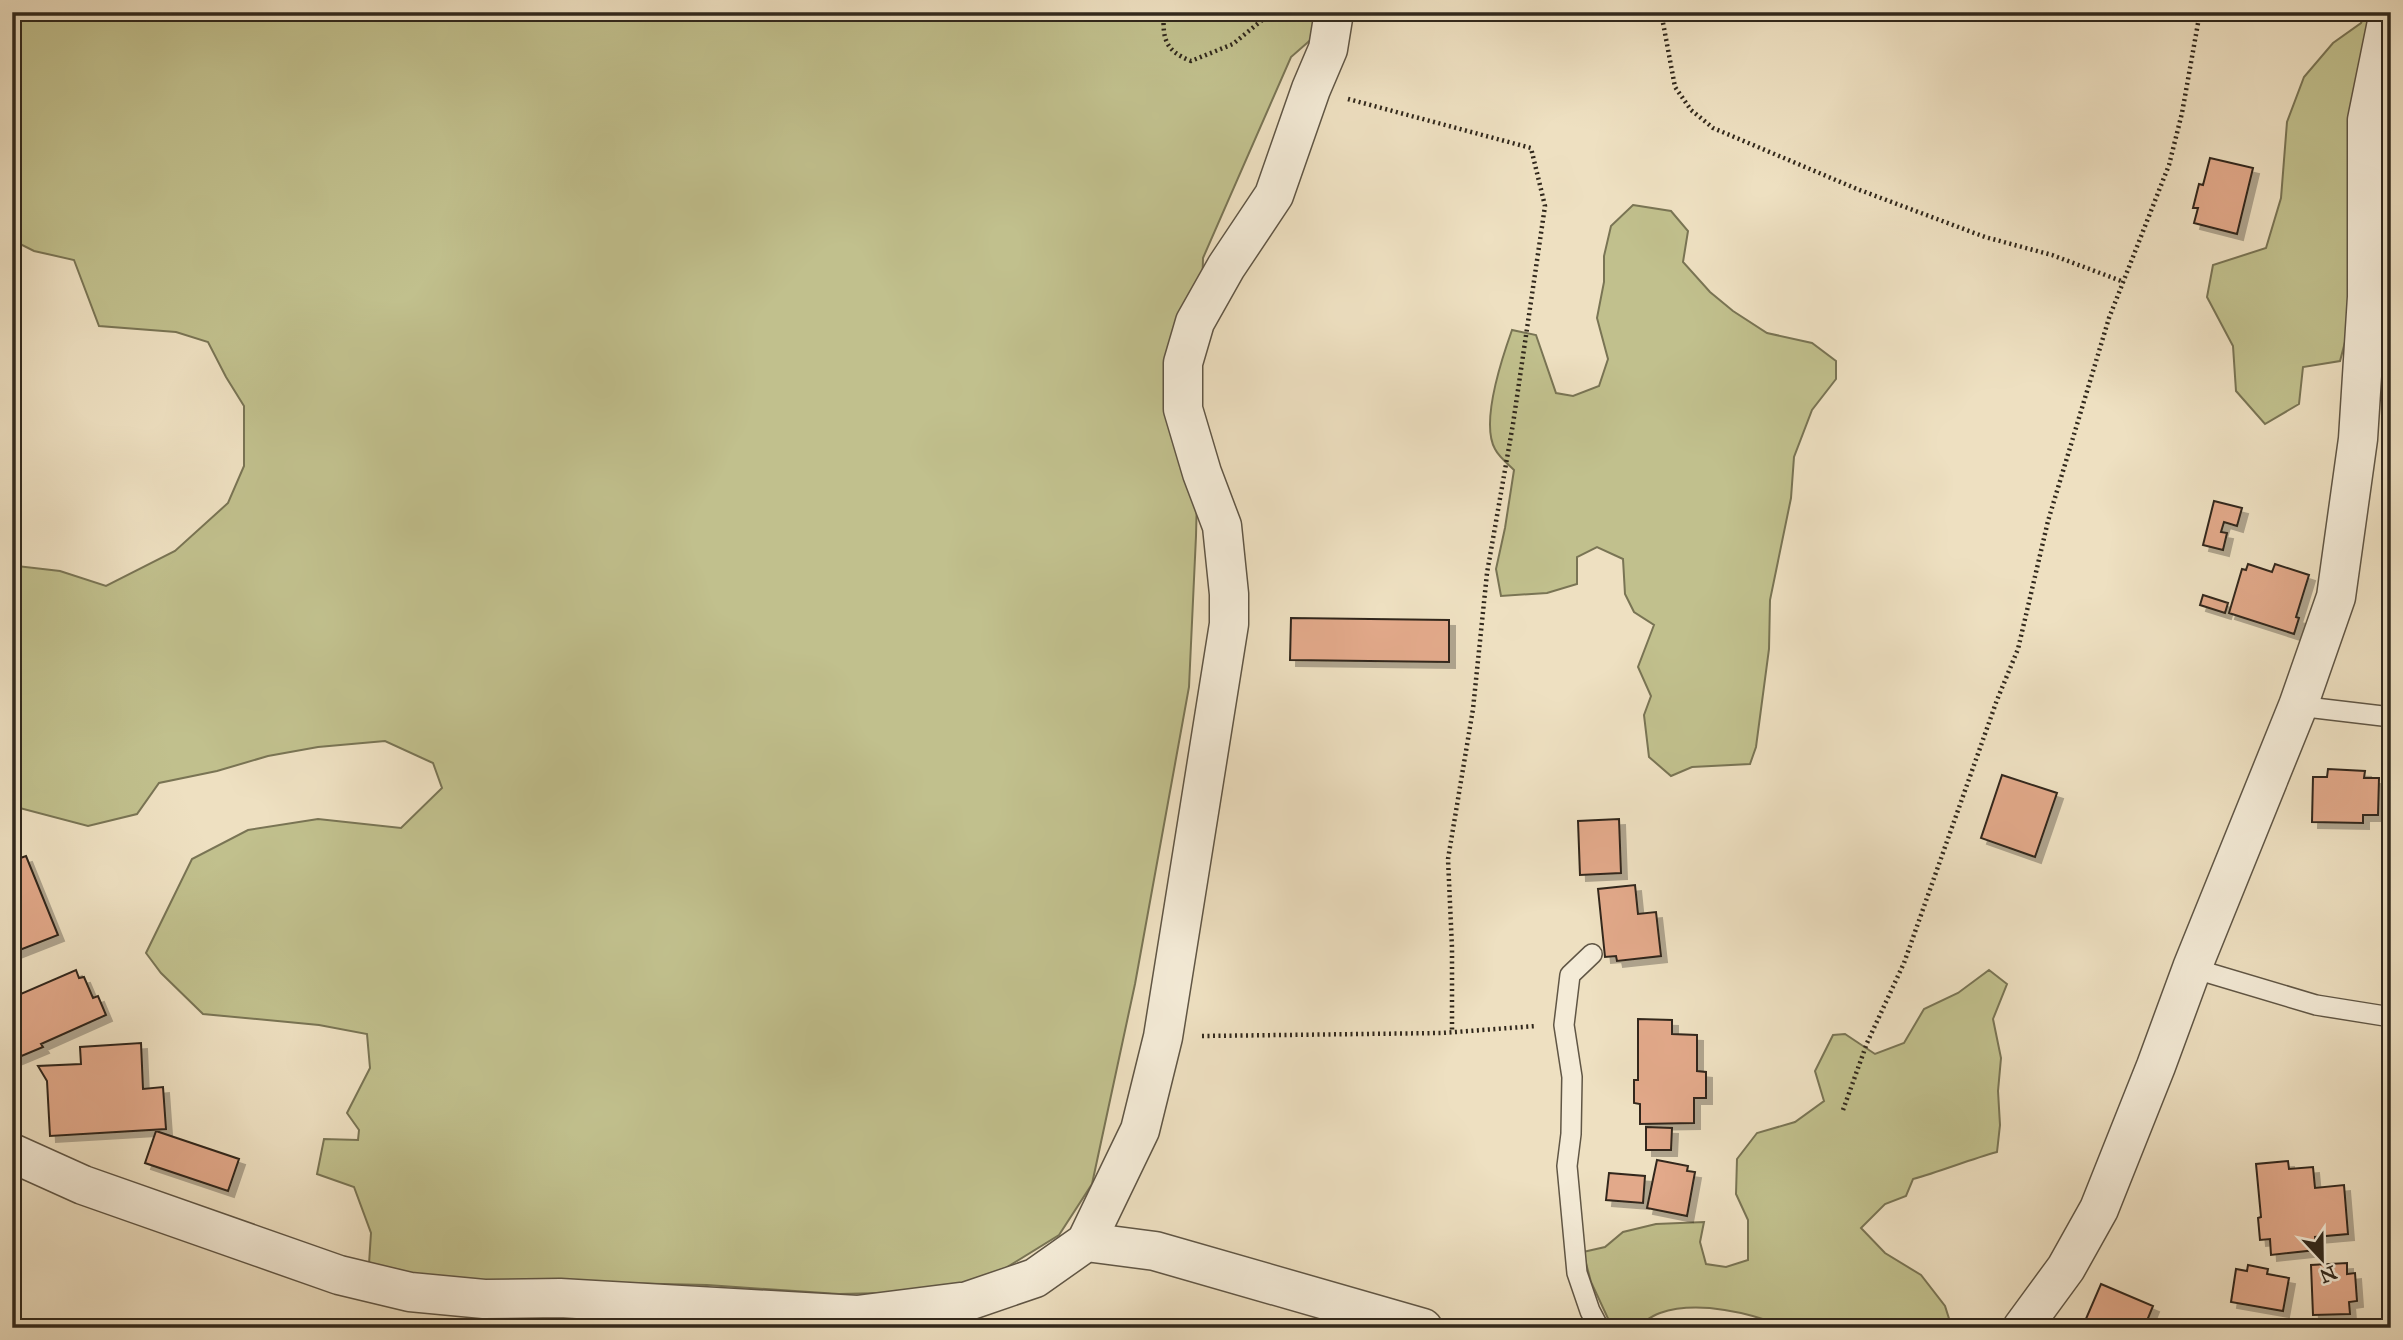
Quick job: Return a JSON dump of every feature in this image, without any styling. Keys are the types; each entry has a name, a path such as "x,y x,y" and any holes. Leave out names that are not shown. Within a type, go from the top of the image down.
{"street":[{"path":"12,1153 83,1185 339,1275 410,1292 484,1299 560,1297 857,1315 968,1301 1035,1278 1086,1242 1140,1130 1163,1037 1229,624 1229,594 1222,526 1202,473 1183,409 1183,363 1195,322 1226,268 1274,195 1328,49 1334,12"},
{"path":"2022,1328 2066,1268 2099,1209 2192,968 2298,706 2336,597 2358,439 2367,297 2367,120 2389,12"},
{"path":"1086,1242 1155,1251 1423,1328"}],"lane":[{"path":"2298,706 2391,717"},
{"path":"1592,954 1570,975 1564,1025 1572,1077 1571,1134 1567,1166 1577,1273 1599,1328"},
{"path":"2192,968 2316,1005 2391,1017"}],"path":[{"path":"1164,12 1167,44 1174,54 1191,61 1233,44 1272,12"},
{"path":"1661,12 1675,87 1691,110 1713,128 1857,189 1962,229 2052,255 2124,282"},
{"path":"1843,1110 1867,1043 1904,963 1997,700 2018,649 2048,522 2109,318 2169,165 2182,113 2200,12"},
{"path":"1311,89 1531,148 1545,206 1488,573 1473,709 1448,859 1452,1033"},
{"path":"1163,1037 1452,1033 1564,1025"}],"shaded area":[{"path":"12,12 1316,12 1315,36 1291,57 1203,258 1189,687 1135,984 1092,1184 1059,1235 991,1277 928,1292 839,1294 707,1285 481,1280 424,1277 369,1264 371,1233 354,1187 317,1174 324,1139 358,1140 359,1130 347,1113 370,1068 367,1034 319,1025 203,1014 161,973 146,953 192,859 248,830 318,819 401,828 442,788 433,763 385,741 318,747 268,756 217,771 159,783 137,814 88,826 12,806 12,569 17,566 60,571 106,586 175,551 228,503 244,466 244,406 208,342 176,332 99,326 74,260 34,251 12,240"},
{"path":"2366,12 2391,12 2391,204 2352,248 2354,308 2340,361 2303,367 2299,404 2265,424 2236,391 2233,346 2207,297 2213,265 2266,248 2281,198 2287,122 2304,77 2333,43 2361,23"},
{"path":"1633,205 1671,211 1688,231 1683,262 1710,292 1733,311 1767,333 1812,343 1836,361 1836,379 1812,410 1794,457 1791,498 1770,600 1769,649 1756,747 1750,764 1692,767 1671,776 1649,757 1644,715 1651,696 1638,667 1654,625 1634,612 1625,594 1623,559 1597,547 1577,557 1577,584 1547,593 1501,596 1496,569 1514,470 1495,449 1491,437 1491,407 1512,330 1536,335 1556,393 1573,396 1599,386 1608,359 1597,318 1604,282 1604,256 1611,226"},
{"path":"1989,970 2007,984 1993,1019 2001,1058 1997,1152 1913,1179 1906,1196 1885,1204 1861,1228 1885,1253 1921,1275 1945,1306 1952,1328 1787,1328 1741,1313 1708,1308 1675,1309 1660,1313 1632,1327 1619,1328 1611,1325 1591,1282 1583,1252 1605,1247 1623,1232 1656,1224 1704,1222 1700,1242 1706,1264 1726,1267 1748,1260 1748,1220 1736,1194 1737,1159 1757,1133 1795,1122 1824,1101 1815,1071 1833,1035 1845,1034 1875,1054 1904,1043 1924,1009 1958,993"}],"building":[{"path":"2210,158 2253,168 2237,234 2194,223 2198,208 2193,208"},
{"path":"2214,501 2242,508 2237,526 2224,522 2221,532 2227,533 2223,550 2203,545"},
{"path":"2248,564 2272,572 2275,564 2309,575 2296,617 2299,618 2294,634 2229,613 2242,569 2246,570"},
{"path":"2203,595 2228,603 2225,613 2200,605"},
{"path":"1291,618 1449,620 1449,662 1290,660"},
{"path":"2328,769 2365,771 2364,778 2379,778 2378,815 2363,815 2363,823 2312,822 2313,777 2327,777"},
{"path":"2002,775 2057,793 2035,857 1981,838"},
{"path":"1619,819 1621,873 1580,875 1578,821"},
{"path":"26,856 58,935 12,953 12,861"},
{"path":"1635,885 1638,914 1656,912 1661,956 1617,961 1616,956 1605,957 1598,889"},
{"path":"76,970 79,978 84,977 93,998 98,996 106,1015 12,1060 12,1001 17,999 16,996"},
{"path":"1638,1019 1672,1020 1672,1034 1697,1035 1697,1071 1706,1072 1706,1098 1694,1098 1694,1123 1640,1124 1640,1104 1634,1103 1634,1080 1638,1080"},
{"path":"141,1043 143,1089 163,1087 166,1129 50,1136 47,1081 38,1066 81,1064 80,1047"},
{"path":"1646,1127 1672,1128 1671,1150 1646,1150"},
{"path":"156,1131 239,1159 228,1191 145,1163"},
{"path":"1657,1160 1688,1166 1687,1171 1695,1172 1687,1216 1647,1208"},
{"path":"2288,1161 2289,1169 2313,1167 2315,1188 2344,1185 2348,1234 2315,1237 2316,1250 2271,1255 2270,1239 2260,1240 2258,1218 2261,1217 2256,1164"},
{"path":"1609,1173 1645,1176 1643,1203 1606,1200"},
{"path":"2347,1263 2347,1274 2355,1273 2357,1301 2349,1302 2350,1314 2313,1315 2311,1265"},
{"path":"2248,1265 2268,1269 2267,1274 2289,1278 2283,1311 2231,1302 2236,1269 2247,1271"},
{"path":"2101,1284 2153,1306 2144,1328 2082,1328"}]}
